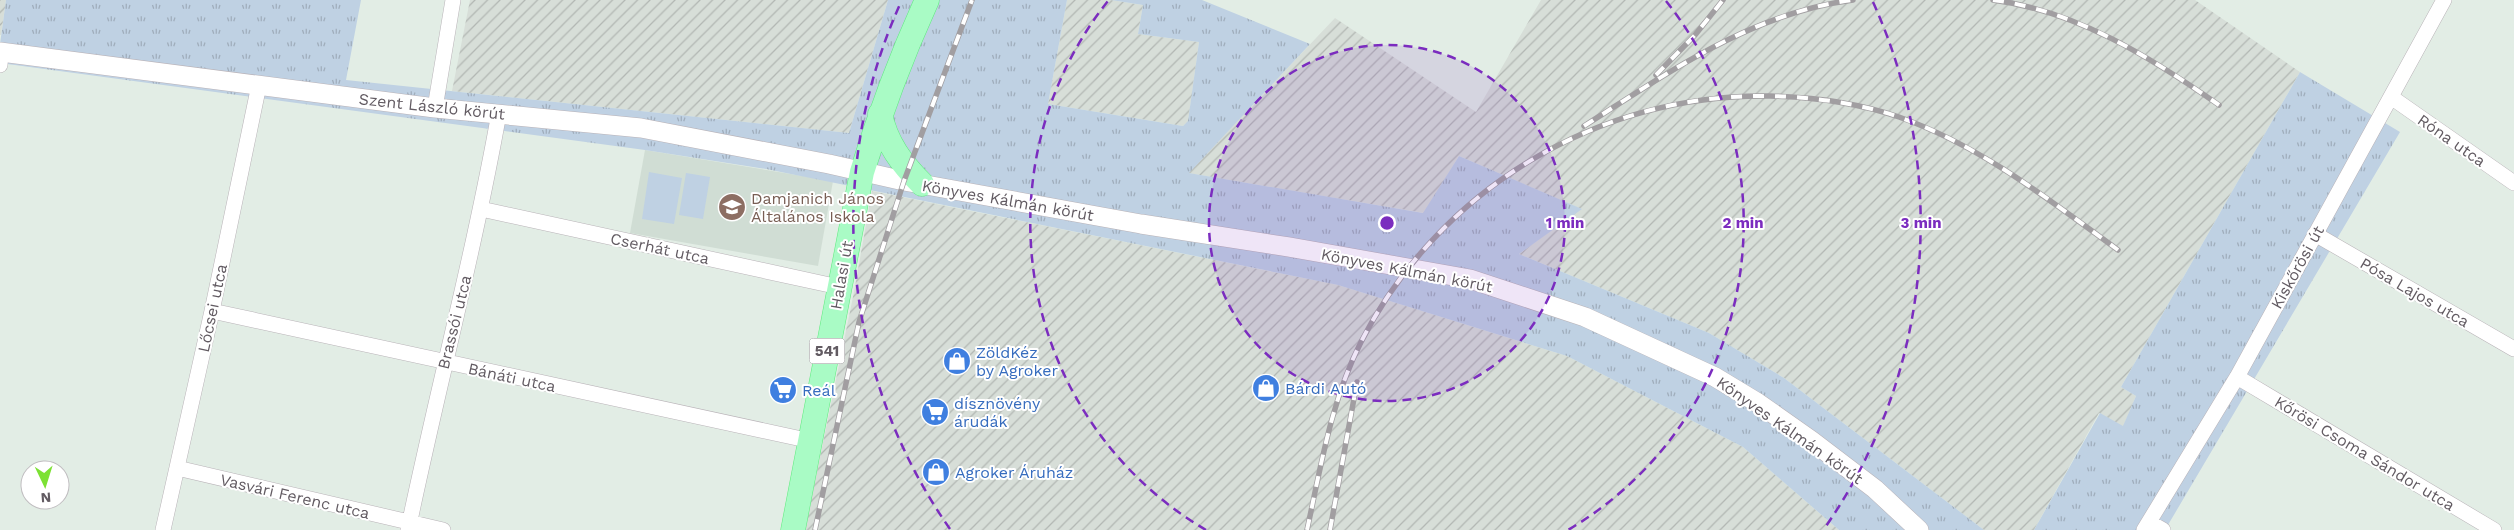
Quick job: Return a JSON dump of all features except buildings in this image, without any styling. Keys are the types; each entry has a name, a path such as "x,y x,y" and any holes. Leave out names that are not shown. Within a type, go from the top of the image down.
{"main road":[{"name":"Halasi út","path":"793,530 812,441 839,286 862,172 880,114 901,58 927,0"},
{"path":"880,114 883,130 893,150 908,171 922,184"}],"street":[{"path":"435,108 453,0"},
{"name":"Kiskőrösi út","path":"2147,526 2237,377 2444,0"},
{"name":"Szent László körút","path":"0,56 258,85 435,108 641,128 862,172"},
{"name":"Lőcsei utca","path":"163,530 212,311 258,85"},
{"name":"Róna utca","path":"2391,97 2514,183"},
{"name":"Brassói utca","path":"409,527 444,362 482,209 499,113"},
{"name":"Könyves Kálmán körút","path":"862,172 1141,224 1408,267 1470,279 1535,299 1585,317 1715,377 1812,441 1875,489 1919,530"},
{"name":"Cserhát utca","path":"482,209 839,286"},
{"name":"Pósa Lajos utca","path":"2316,234 2514,349"},
{"name":"Bánáti utca","path":"212,311 812,441"},
{"name":"Kőrösi Csoma Sándor utca","path":"2237,377 2494,530"},
{"name":"Vasvári Ferenc utca","path":"177,468 409,527 443,530"},
{"path":"2147,526 2163,530"}],"shaded area":[{"path":"0,0 6,0 1,35 0,35"},
{"path":"470,0 888,0 849,133 452,91"},
{"path":"1067,0 1111,0 1143,5 1138,34 1199,42 1188,122 1183,126 1048,104"},
{"path":"1541,0 2195,0 2300,72 2121,387 2136,396 2123,427 2099,413 2034,530 1984,530 1784,378 1709,333 1519,254 1581,209 1459,156 1424,213 1188,173 1335,18 1476,112"},
{"name":"Damjanich János Általános Iskola","path":"645,150 833,181 818,266 630,233"},
{"path":"872,191 1338,285 1567,356 1743,447 1839,530 805,530 854,292"}],"green space":[{"path":"6,0 361,0 346,80 849,133 888,0 1067,0 1048,104 1183,126 1188,121 1199,42 1138,34 1143,5 1111,0 1202,0 1310,44 1189,173 1423,213 1459,156 1582,209 1519,254 1709,333 1784,378 1984,530 1839,530 1743,447 1567,356 1338,285 766,169 645,150 0,63 0,44"},
{"path":"2300,72 2400,132 2165,530 2034,530 2100,413 2123,426 2136,396 2121,387"},
{"path":"649,172 682,178 674,224 642,219"},
{"path":"686,173 710,177 703,219 679,215"}],"railway":[{"path":"815,530 859,322 904,181 972,0"},
{"path":"1656,75 1695,35 1723,0"},
{"path":"1584,126 1679,66 1745,32 1780,18 1816,7 1853,0"},
{"path":"1993,0 2054,14 2083,25 2139,54 2219,105"},
{"path":"1307,530 1322,458 1342,387 1361,342 1394,287 1434,239 1480,196 1531,160 1586,132 1645,112 1707,99 1770,96 1803,98 1868,108 1899,117 1929,129 1986,158 2040,193 2118,250"},
{"path":"1330,530 1357,382"}],"place":[{"name":"Damjanich János Általános Iskola","path":"732,207"},
{"name":"ZöldKéz by Agroker","path":"957,361"},
{"name":"Bárdi Autó","path":"1266,388"},
{"name":"Reál","path":"783,390"},
{"name":"dísznövény árudák","path":"935,412"},
{"name":"Agroker Áruház","path":"936,472"}]}
